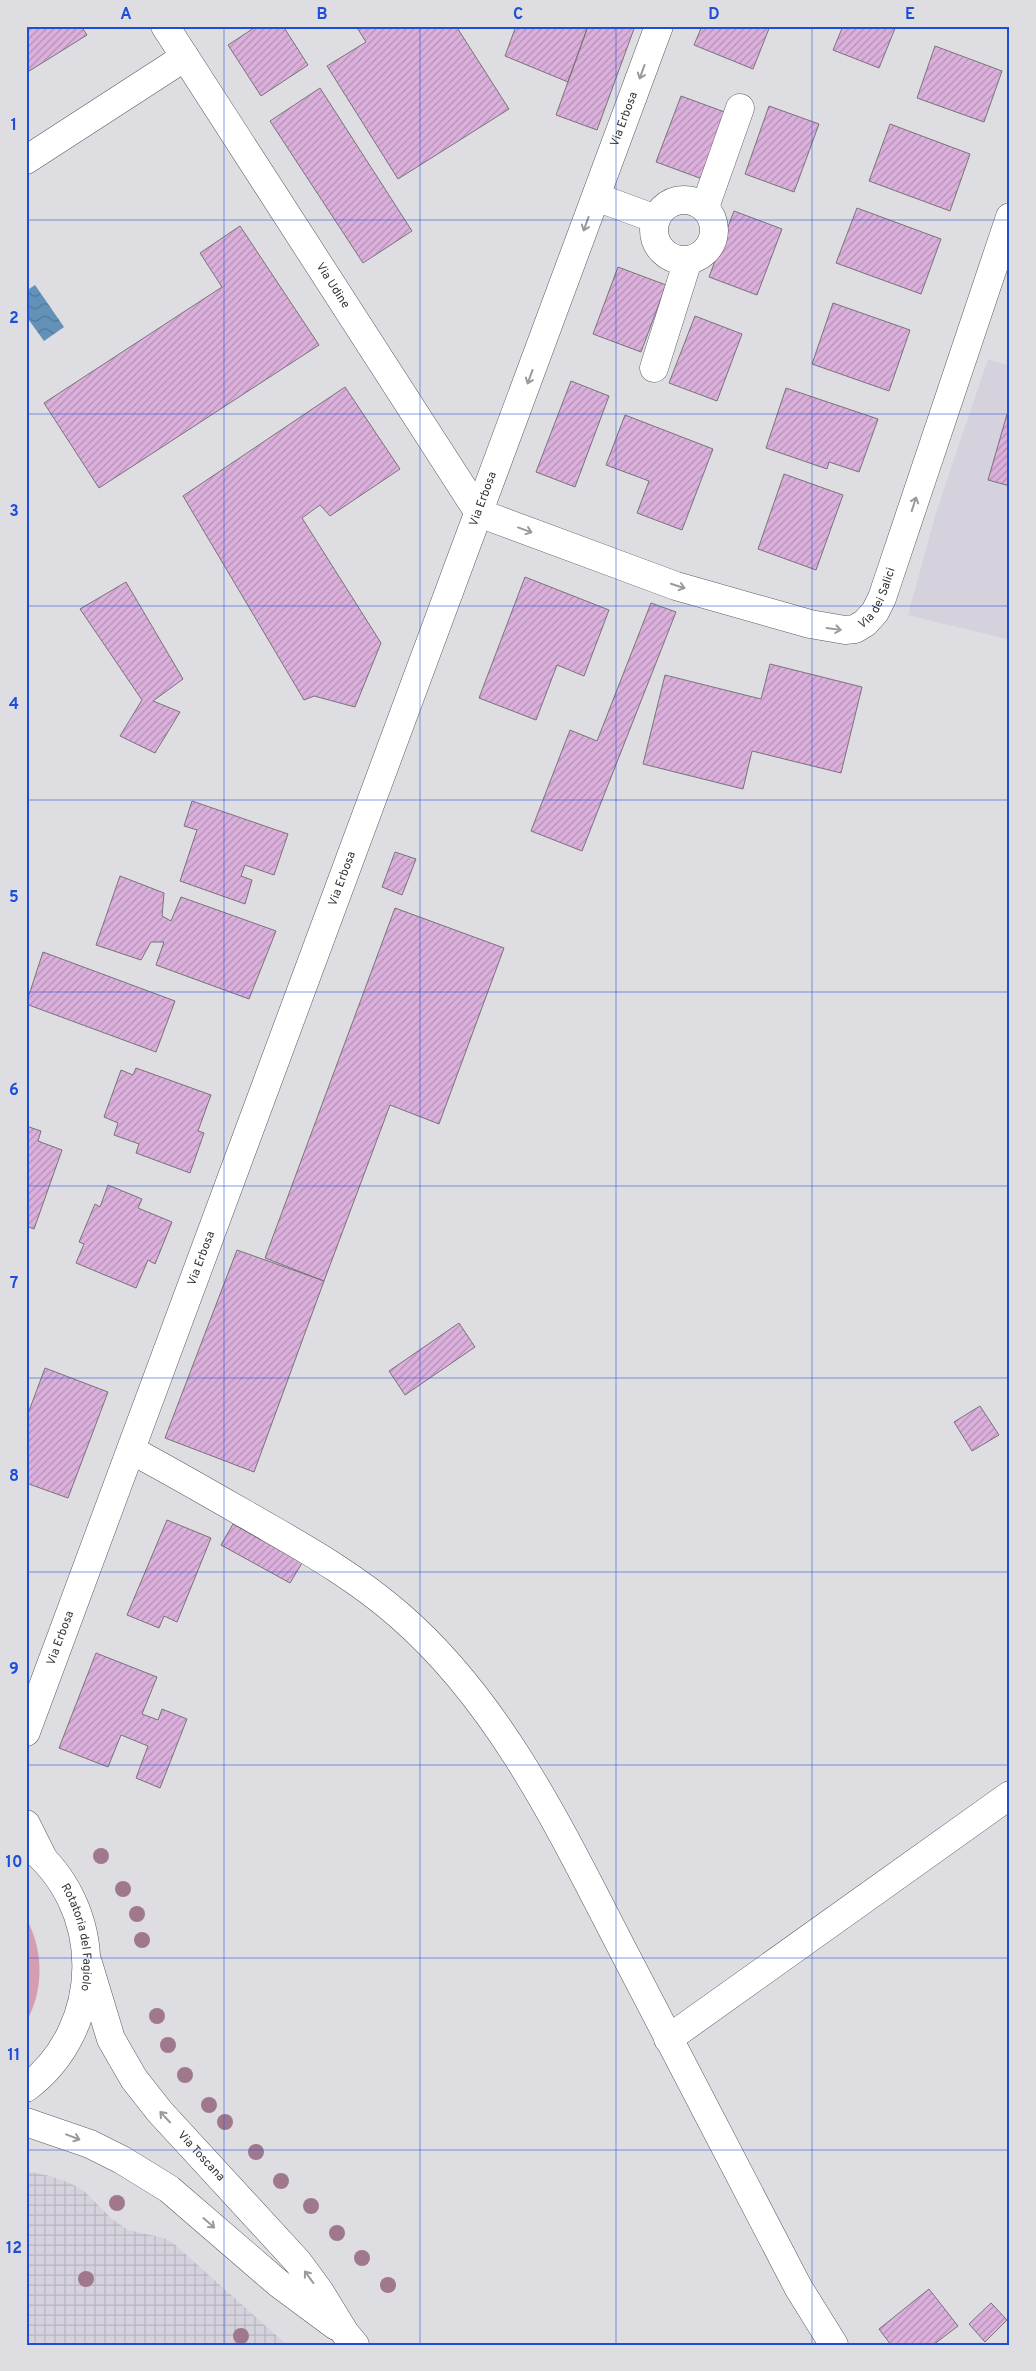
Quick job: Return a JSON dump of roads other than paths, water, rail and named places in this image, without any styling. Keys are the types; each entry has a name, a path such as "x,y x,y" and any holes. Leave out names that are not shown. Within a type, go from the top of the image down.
{"street":[{"name":"Via Udine","path":"165,26 479,513"},
{"name":"Via Erbosa","path":"26,1732 659,26"},
{"path":"26,160 185,57"},
{"path":"705,207 740,108"},
{"path":"596,196 656,219"},
{"path":"677,200 697,201 711,215 715,234 712,244 702,255 688,260 677,259 660,248 654,228 656,219 661,210 677,200"},
{"name":"Via dei Salici","path":"479,513 676,586 810,624 844,630 855,629 865,623 875,612 888,583 1010,217"},
{"path":"654,368 688,260"},
{"path":"131,1450 318,1557 398,1614 435,1650 498,1728 528,1774 798,2287 834,2345"},
{"path":"668,2039 1010,1795"},
{"name":"Rotatoria del Fagiolo","path":"26,1824 35,1851 61,1881 75,1906 84,1934 88,1963 86,1992 73,2033 51,2066 26,2088"},
{"name":"Via Toscana","path":"88,1963 111,2039 134,2079 160,2112 298,2262 350,2339"},
{"name":"Via Toscana","path":"26,2122 90,2144 122,2160 169,2188 278,2283 350,2339"}],"water":[{"path":"35,285 64,327 44,341 26,316 26,291"}]}
